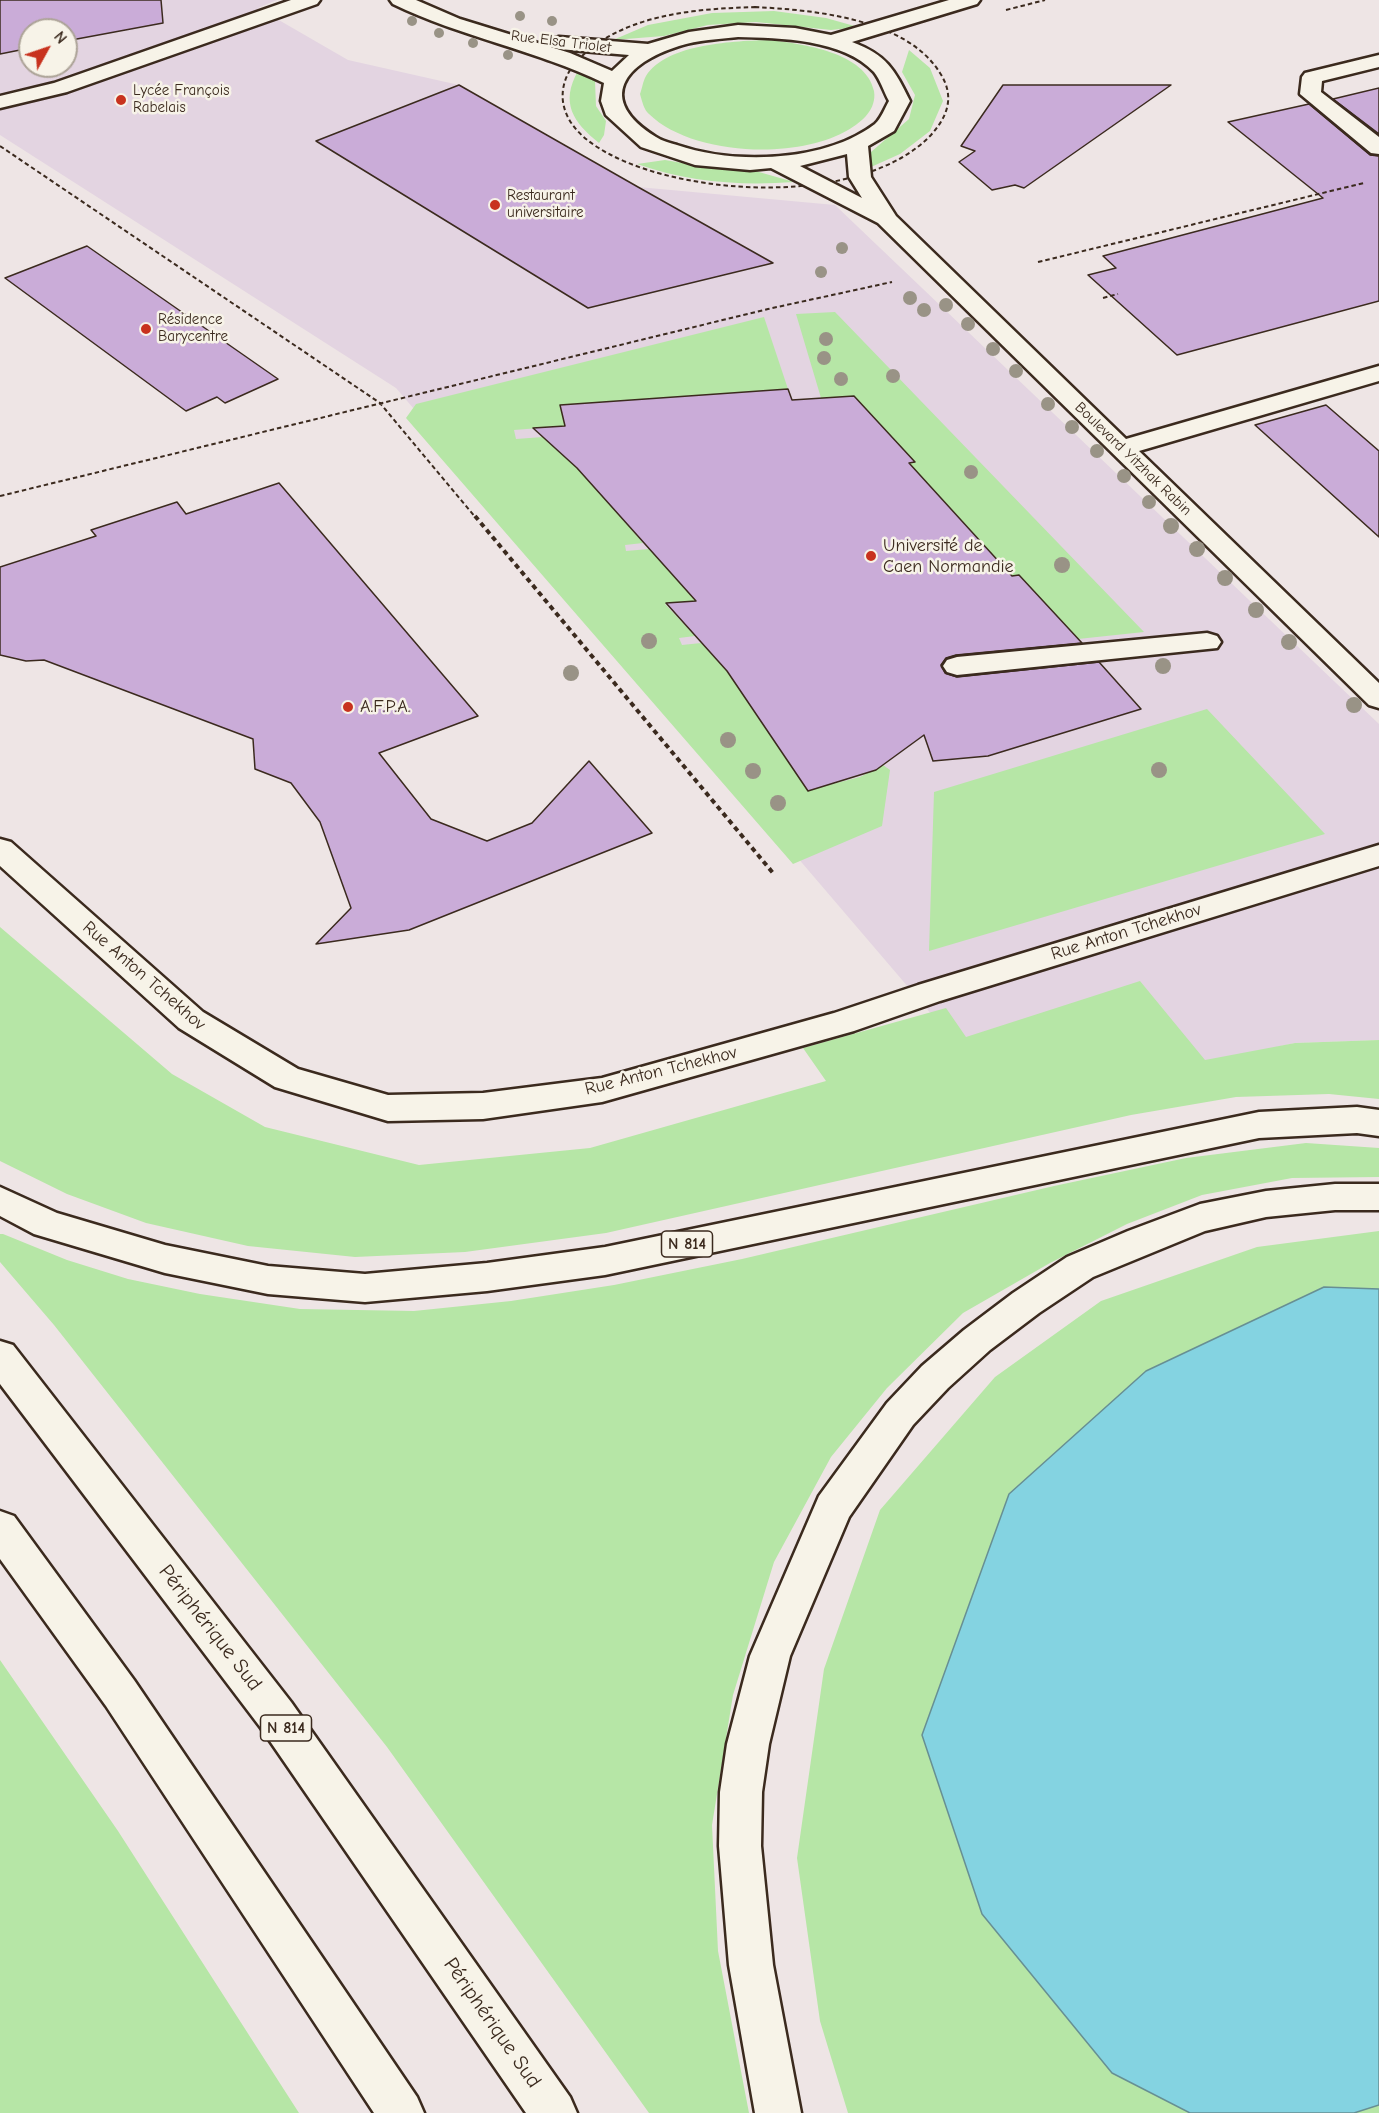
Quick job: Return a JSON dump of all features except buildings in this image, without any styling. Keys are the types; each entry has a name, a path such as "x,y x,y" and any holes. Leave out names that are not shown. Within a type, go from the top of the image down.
{"main road":[{"path":"0,102 60,88 310,0"},
{"name":"Rue Elsa Triolet","path":"400,0 470,30 586,64 615,80"},
{"path":"830,42 970,0"},
{"path":"879,66 899,44 976,0"},
{"name":"Rue Elsa Triolet","path":"470,30 591,47 652,50"},
{"path":"738,31 801,35 830,42 857,52 879,66 890,77 896,89 897,107 887,125 874,136 826,156 779,164 715,162 659,147 638,136 622,123 613,109 611,94 615,80 624,69 652,50 677,40 738,31"},
{"path":"1379,61 1312,77 1310,94 1379,148"},
{"name":"Boulevard Yitzhak Rabin","path":"857,145 860,177 887,220 1379,699"},
{"name":"Boulevard Yitzhak Rabin","path":"779,164 887,220"},
{"path":"1121,448 1379,373"},
{"path":"957,666 1208,642"},
{"name":"Rue Anton Tchekhov","path":"0,849 191,1020 287,1078 388,1108 483,1106 602,1089 842,1023 929,993 1379,855"},
{"name":"N 814","path":"0,1200 46,1224 165,1259 268,1280 365,1288 487,1277 605,1261 1259,1125 1358,1120 1379,1123"},
{"path":"778,2113 752,1965 740,1846 741,1792 748,1744 770,1656 833,1508 900,1414 935,1377 985,1334 1080,1267 1200,1218 1266,1204 1335,1197 1379,1197"},
{"name":"Périphérique Sud","path":"0,1356 276,1715 554,2113"},
{"path":"0,1528 120,1694 401,2113"}],"path":[{"path":"0,146 380,403 773,873"},
{"path":"1038,262 1368,182"},
{"path":"0,496 768,309 895,281"},
{"path":"1103,298 1118,294"}],"shaded area":[{"name":"Université de Caen Normandie","path":"0,0 277,0 258,8 348,60 459,85 638,187 835,205 1379,724 1379,1040 1295,1043 1009,1105 396,388 0,135"}],"green space":[{"path":"774,11 826,18 858,27 831,30 756,22 708,25 664,36 613,40 648,25 712,13"},
{"path":"770,40 831,52 859,67 869,78 874,91 871,109 853,127 827,140 802,146 746,149 691,138 668,128 649,114 643,105 640,94 646,76 656,65 669,57 703,46"},
{"path":"909,50 930,68 943,101 930,131 900,154 871,167 871,152 909,119 915,95 902,72"},
{"path":"578,71 595,81 596,106 606,121 604,135 599,143 582,127 572,111 570,93"},
{"path":"665,160 717,169 752,170 794,182 734,183 695,179 637,164"},
{"path":"835,312 1144,632 1078,639 1019,575 929,583 986,547 933,489 900,491 891,464 914,462 854,396 821,398 796,314"},
{"path":"764,317 788,389 561,405 565,426 514,430 516,439 543,437 568,460 794,443 617,513 643,543 625,545 626,551 649,549 670,572 828,561 836,590 665,604 695,636 679,638 682,645 701,643 724,668 855,658 756,715 808,790 860,777 883,765 890,770 882,826 793,864 406,418 416,404"},
{"path":"1207,709 1325,834 929,951 934,792"},
{"path":"0,927 172,1074 265,1127 419,1165 590,1148 826,1081 803,1048 946,1008 966,1037 1140,981 1205,1060 1295,1043 1379,1040 1379,1099 1329,1094 1236,1097 1131,1115 606,1233 465,1252 355,1257 248,1246 146,1223 67,1194 0,1161"},
{"path":"1306,1143 1379,1148 1379,1177 1292,1178 1202,1195 1127,1224 1050,1263 963,1313 887,1388 831,1457 774,1562 733,1695 712,1825 718,1951 749,2113 649,2113 387,1747 54,1325 0,1262 0,1234 3,1234 67,1260 128,1279 200,1294 300,1309 414,1311 511,1301 614,1285 742,1259 1054,1186 1186,1158"},
{"path":"1379,1231 1379,2113 848,2113 820,2021 797,1858 824,1669 880,1510 995,1377 1101,1301 1257,1247"},
{"path":"0,1660 118,1831 299,2113 0,2113"}],"water":[{"path":"1324,1287 1379,1289 1379,2105 1354,2113 1190,2113 1112,2073 982,1914 922,1735 1009,1494 1146,1371"}],"place":[{"name":"Lycée François Rabelais","path":"121,100"},
{"name":"Restaurant universitaire","path":"495,205"},
{"name":"Résidence Barycentre","path":"146,329"},
{"name":"Université de Caen Normandie","path":"871,556"},
{"name":"A.F.P.A.","path":"348,707"}]}
